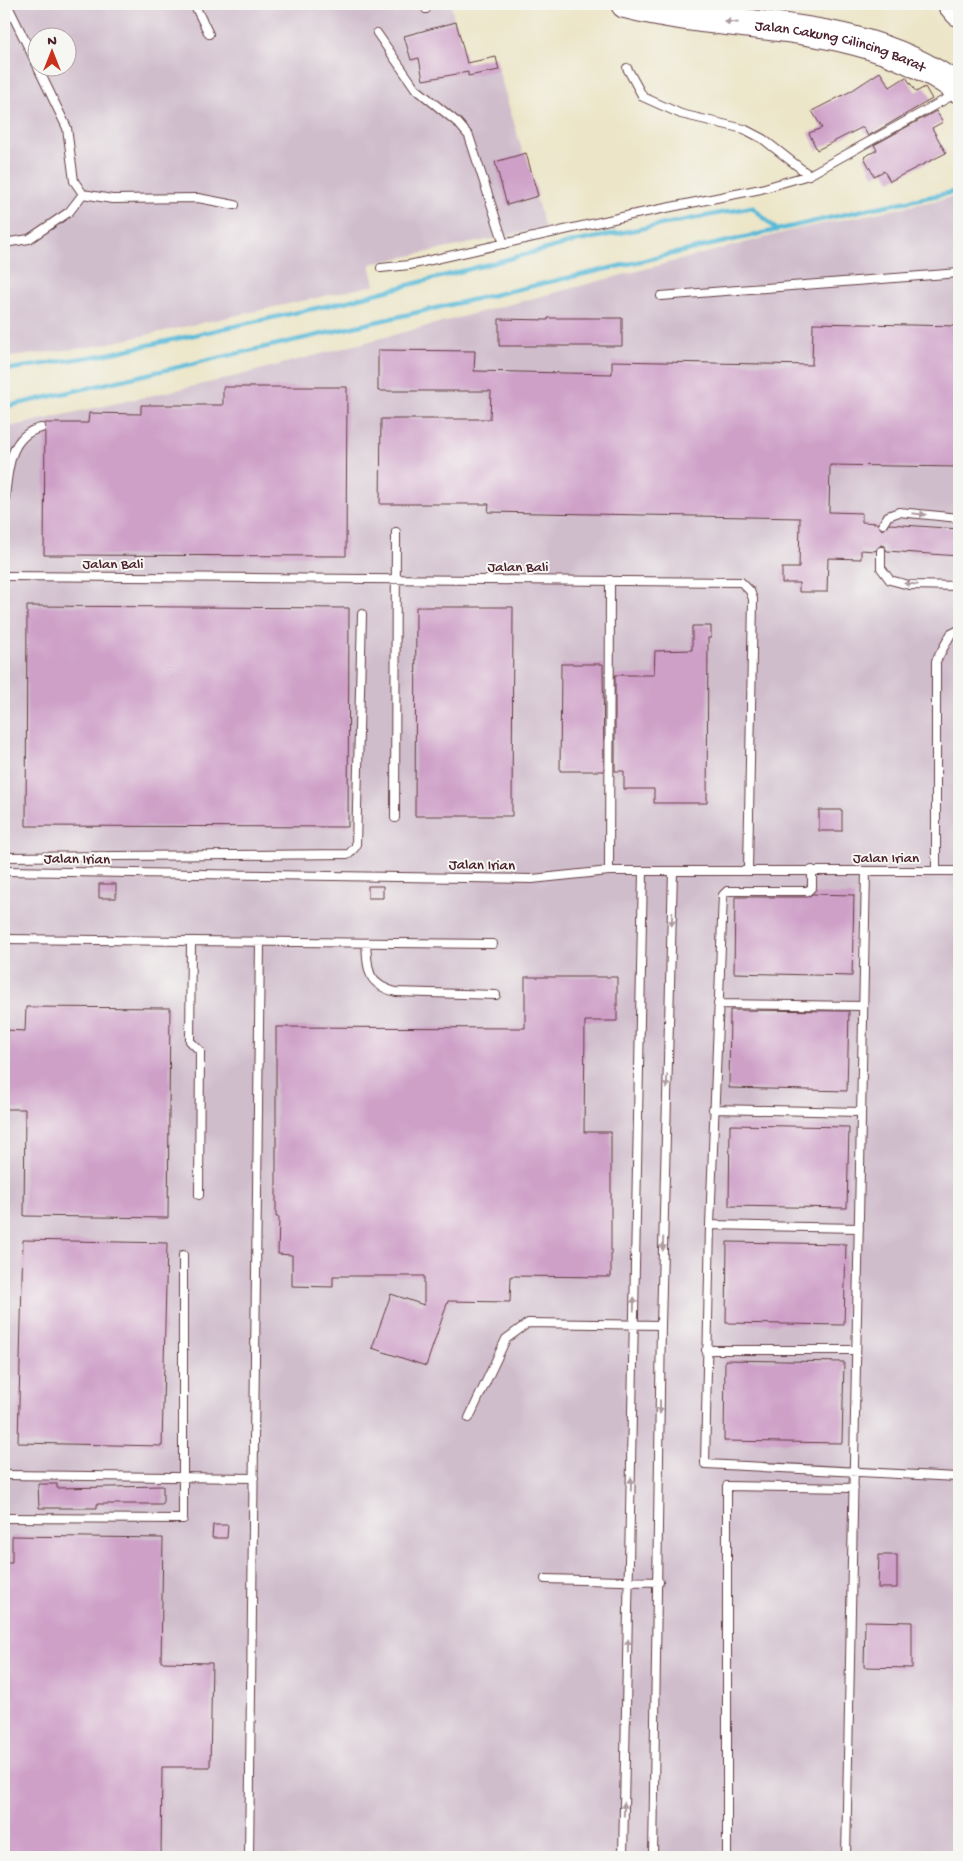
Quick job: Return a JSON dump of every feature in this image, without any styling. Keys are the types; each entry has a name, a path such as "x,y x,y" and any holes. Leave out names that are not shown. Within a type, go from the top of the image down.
{"highway":[{"name":"Jalan Cakung Cilincing Barat","path":"625,4 689,18 798,29 864,42 896,53 944,78 959,91"},
{"path":"952,4 959,12"}],"lane":[{"path":"7,4 28,47"},
{"path":"194,4 209,34"},
{"path":"377,33 415,88 458,122 469,136 504,244"},
{"path":"627,68 643,97 681,114 744,129 763,139 809,175"},
{"path":"43,78 67,128 74,181 83,194 121,199 198,198 235,205"},
{"path":"381,268 409,266 631,215 762,189 809,175 959,91"},
{"path":"4,244 29,239 69,212 83,194"},
{"path":"661,296 959,273"},
{"path":"4,506 9,465 15,445 28,432 42,428"},
{"path":"883,524 888,516 899,512 959,518"},
{"path":"395,818 396,532"},
{"path":"881,551 881,568 890,580 909,584 959,586"},
{"name":"Jalan Bali","path":"4,576 741,582 750,591 753,599 748,870"},
{"path":"609,871 610,580"},
{"path":"4,857 348,854 356,846 362,614"},
{"path":"936,871 936,661 951,634 959,630"},
{"path":"812,870 812,887 808,891 727,891 723,895 713,1109 706,1350 705,1464 854,1470 957,1477"},
{"name":"Jalan Irian","path":"4,871 532,878 609,871 959,871"},
{"path":"623,1857 643,871"},
{"path":"653,1857 661,1325 673,871"},
{"path":"846,1857 866,871"},
{"path":"4,939 493,944"},
{"path":"191,942 190,1041 200,1051 199,1195"},
{"path":"250,1857 260,942"},
{"path":"366,943 370,975 375,984 382,989 396,992 496,995"},
{"path":"718,1004 863,1006"},
{"path":"713,1109 861,1112"},
{"path":"710,1225 859,1228"},
{"path":"4,1518 183,1519 183,1255"},
{"path":"469,1418 506,1339 528,1323 661,1325"},
{"path":"706,1350 856,1350"},
{"path":"4,1475 254,1478"},
{"path":"727,1857 727,1486 854,1488"},
{"path":"545,1579 658,1582"}],"shaded area":[{"path":"4,4 451,4 463,68 496,62 545,228 370,264 375,285 96,346 4,358"},
{"path":"959,196 959,1857 4,1857 4,428 217,381 798,229"}],"building":[{"path":"456,22 467,63 496,57 499,70 468,76 468,72 423,80 419,58 411,60 404,36"},
{"path":"880,72 890,87 906,77 916,92 925,87 932,99 868,136 863,127 817,150 809,133 822,128 812,111 851,91"},
{"path":"936,111 943,122 932,128 946,153 890,181 884,171 874,176 864,157 877,150 874,145"},
{"path":"526,153 538,196 507,205 495,162"},
{"path":"548,318 622,318 622,346 499,346 499,319 548,320"},
{"path":"813,323 959,326 959,467 830,465 829,512 862,513 862,522 877,523 882,530 890,524 959,529 959,556 887,551 881,545 875,551 861,550 861,559 828,558 827,592 799,592 799,583 782,583 782,568 799,568 800,518 488,512 489,504 380,504 381,419 490,419 491,391 378,391 378,350 475,351 474,371 612,374 612,361 812,365"},
{"path":"223,387 347,387 346,556 44,555 45,423 88,423 89,413 141,414 141,405 223,405"},
{"path":"27,606 349,608 348,827 26,826"},
{"path":"416,607 513,607 512,816 415,816"},
{"path":"692,626 711,626 711,638 708,638 707,803 654,803 654,789 624,789 624,771 615,771 615,675 654,675 655,651 692,650"},
{"path":"561,664 603,664 604,771 560,771"},
{"path":"819,810 842,810 842,831 819,831"},
{"path":"99,884 116,884 116,898 99,898"},
{"path":"368,886 383,886 383,898 368,898"},
{"path":"812,894 854,895 852,976 734,973 735,897 808,897"},
{"path":"525,977 617,977 617,1021 585,1021 584,1132 611,1132 611,1277 511,1276 510,1302 448,1301 426,1366 372,1348 391,1294 424,1305 424,1276 333,1276 333,1287 292,1286 292,1255 278,1254 279,1217 276,1217 276,1027 525,1028"},
{"path":"26,1007 170,1008 168,1218 24,1216 25,1109 4,1109 4,1030 25,1031"},
{"path":"730,1010 849,1011 847,1091 729,1088"},
{"path":"730,1125 849,1127 847,1208 729,1206"},
{"path":"23,1240 167,1243 162,1446 18,1443"},
{"path":"727,1242 846,1244 844,1325 726,1323"},
{"path":"725,1360 844,1362 842,1443 724,1441"},
{"path":"38,1484 57,1484 57,1488 163,1486 163,1504 97,1504 97,1508 39,1508"},
{"path":"213,1525 228,1525 227,1538 212,1538"},
{"path":"12,1536 163,1538 161,1662 212,1663 210,1767 162,1767 161,1857 4,1857 4,1563 12,1563"},
{"path":"879,1555 897,1555 897,1588 878,1588"},
{"path":"865,1621 912,1622 912,1668 864,1667"}],"waterway":[{"path":"4,407 868,209 959,191"},
{"path":"4,370 103,355 344,302 573,242 752,207 777,230"}]}
